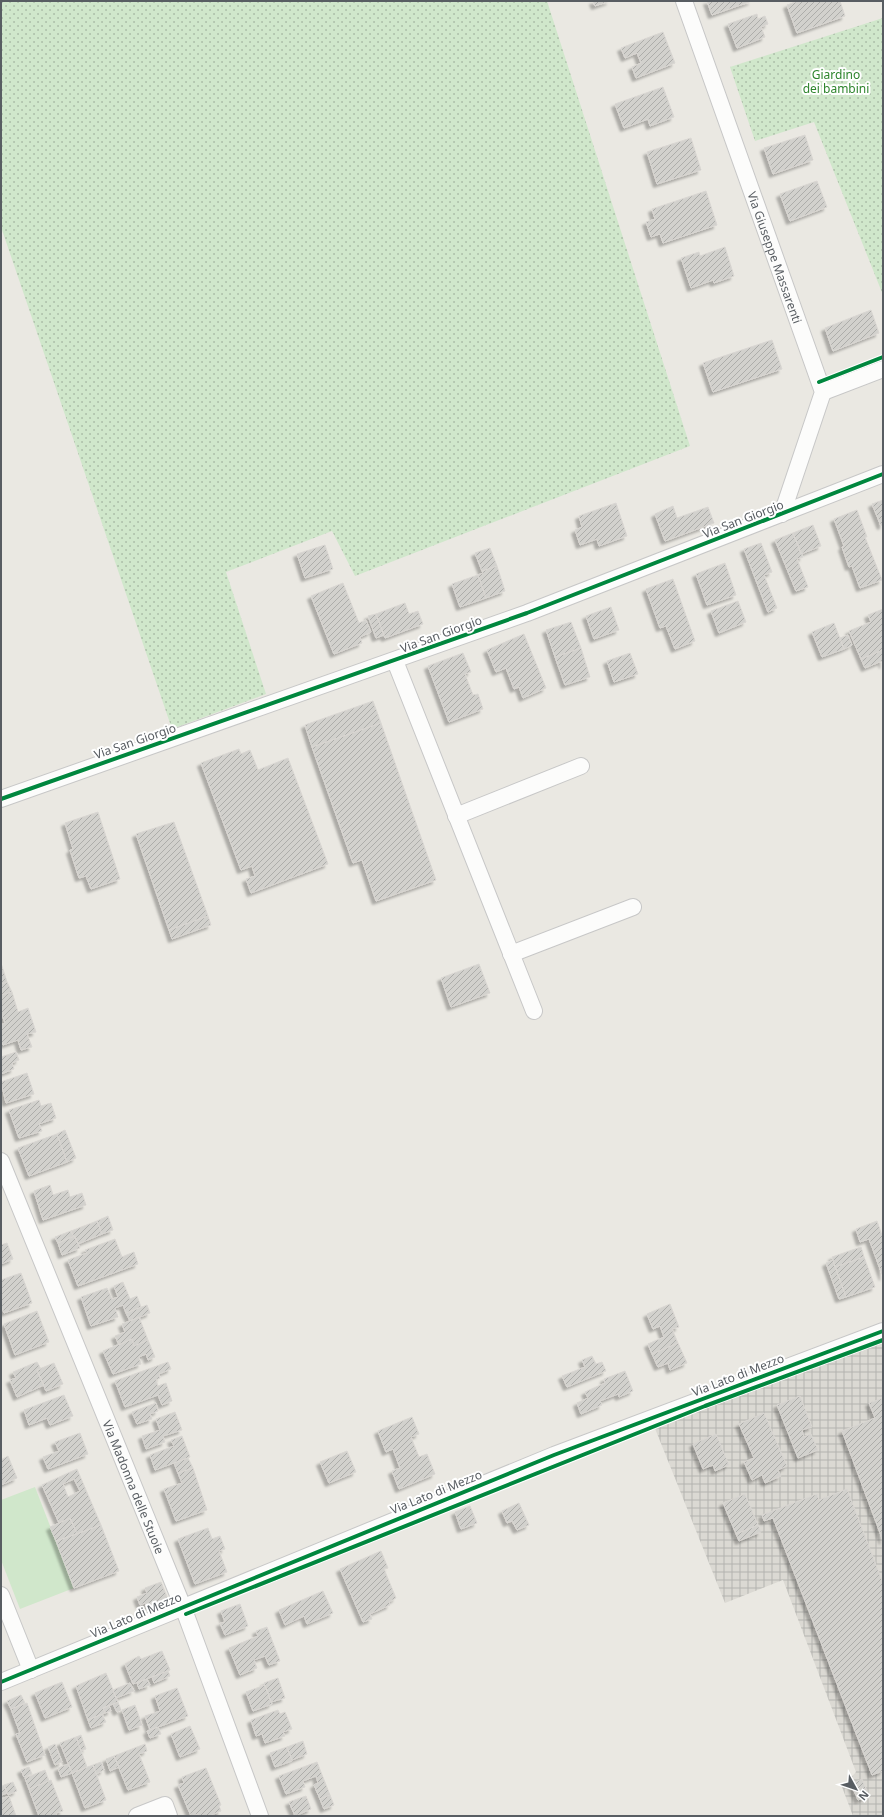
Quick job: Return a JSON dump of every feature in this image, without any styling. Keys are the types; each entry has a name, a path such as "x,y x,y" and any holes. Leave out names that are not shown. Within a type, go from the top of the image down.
{"street":[{"name":"Via Giuseppe Massarenti","path":"684,1 823,392"},
{"path":"782,514 823,392 883,369"},
{"name":"Via San Giorgio","path":"1,800 396,661 534,610 883,474"},
{"path":"396,661 534,1011"},
{"path":"456,816 581,766"},
{"path":"511,954 633,907"},
{"name":"Via Madonna delle Stuoie","path":"1,1162 183,1607 260,1816"},
{"name":"Via Lato di Mezzo","path":"1,1682 554,1455 883,1331"},
{"path":"1,1595 31,1670"},
{"path":"137,1816 165,1805 169,1816"}],"shaded area":[{"path":"883,1341 883,1816 853,1816 842,1787 856,1772 783,1580 725,1603 654,1426"}],"green space":[{"path":"1,1 547,1 690,446 355,576 332,531 226,572 266,694 172,729 1,227"},
{"name":"Giardino dei bambini","path":"883,18 883,295 814,122 755,141 730,67"},
{"path":"35,1487 74,1588 20,1609 1,1560 1,1500"}],"building":[{"path":"593,1 610,1 595,6"},
{"path":"707,1 752,1 712,15"},
{"path":"798,1 840,1 845,16 797,33 787,5"},
{"path":"757,14 758,19 765,16 768,24 761,27 765,37 737,48 728,24"},
{"path":"663,32 675,63 636,78 632,67 641,63 637,53 625,58 621,48"},
{"path":"663,87 674,117 650,126 648,119 624,128 615,104"},
{"path":"805,135 813,160 773,174 764,148"},
{"path":"691,138 701,170 657,184 647,152"},
{"path":"817,181 827,207 790,221 780,194"},
{"path":"706,191 717,225 663,243 660,234 651,237 646,222 655,219 652,209"},
{"path":"725,247 734,276 714,283 713,280 691,288 681,258 699,252 700,256"},
{"path":"871,310 879,333 833,351 825,328"},
{"path":"772,340 782,369 713,392 703,363"},
{"path":"883,500 883,525 881,526 872,504"},
{"path":"616,503 627,536 599,546 597,539 580,545 575,530 582,527 579,516"},
{"path":"673,506 677,518 708,507 714,523 665,541 655,514"},
{"path":"857,510 867,537 865,537 882,580 860,588 852,566 849,567 842,547 844,546 834,519"},
{"path":"813,525 821,546 801,554 793,533"},
{"path":"793,533 803,557 797,559 808,587 796,591 775,540"},
{"path":"761,543 772,572 764,575 777,608 768,612 744,549"},
{"path":"325,545 333,569 305,578 297,554"},
{"path":"490,548 497,566 482,571 475,553"},
{"path":"725,563 736,595 707,605 696,574"},
{"path":"497,566 505,591 486,598 478,575 483,573 482,571"},
{"path":"478,575 486,598 460,607 452,584"},
{"path":"673,579 695,641 675,649 666,626 660,628 646,589"},
{"path":"343,583 359,623 366,620 371,632 360,637 362,643 334,654 311,596"},
{"path":"738,601 746,622 719,633 711,611"},
{"path":"405,603 409,614 418,611 423,624 385,638 376,614"},
{"path":"611,607 619,630 594,639 586,616"},
{"path":"883,609 883,650 861,659 849,631 871,622 868,615"},
{"path":"376,614 384,635 376,638 368,616"},
{"path":"571,622 581,648 555,657 546,630"},
{"path":"834,623 844,649 822,657 812,632"},
{"path":"524,634 546,688 523,698 519,687 514,689 506,668 496,672 487,650"},
{"path":"848,635 852,645 844,649 840,638"},
{"path":"581,648 590,677 565,685 555,657"},
{"path":"883,650 883,665 882,661 865,668 861,659"},
{"path":"463,653 471,672 465,674 473,695 478,694 483,709 449,722 428,666"},
{"path":"630,653 638,674 614,682 607,661"},
{"path":"373,701 381,723 312,747 305,725"},
{"path":"381,723 436,880 376,901 362,860 353,863 312,747"},
{"path":"239,749 241,754 250,750 258,770 288,758 328,864 251,893 246,879 255,876 252,866 241,870 201,763"},
{"path":"98,812 120,879 91,889 86,876 79,878 70,850 73,849 65,823"},
{"path":"174,822 208,916 169,930 136,834"},
{"path":"208,916 211,925 172,939 169,930"},
{"path":"1,963 7,982 1,984"},
{"path":"479,964 490,993 451,1007 441,978"},
{"path":"7,982 12,992 1,995 1,984"},
{"path":"12,992 18,1012 28,1008 36,1032 27,1034 32,1047 21,1050 18,1040 3,1045 1,1041 1,1025 5,1023 1,1012 1,995"},
{"path":"16,1052 19,1060 12,1063 14,1069 1,1074 1,1057"},
{"path":"27,1073 34,1094 6,1103 1,1082"},
{"path":"39,1100 41,1106 51,1103 56,1118 39,1124 42,1131 19,1138 9,1110"},
{"path":"65,1130 76,1158 67,1162 57,1134"},
{"path":"57,1134 67,1162 29,1176 18,1148"},
{"path":"50,1185 53,1195 68,1190 70,1197 82,1193 86,1205 43,1220 34,1191"},
{"path":"108,1216 113,1230 102,1234 97,1221"},
{"path":"97,1221 102,1234 78,1244 71,1231"},
{"path":"877,1221 883,1238 883,1277 869,1239 860,1242 856,1229"},
{"path":"71,1231 73,1236 58,1243 55,1237"},
{"path":"75,1236 80,1248 62,1255 58,1243"},
{"path":"115,1239 122,1257 134,1252 138,1264 78,1286 68,1260 87,1253 85,1250"},
{"path":"7,1243 13,1259 1,1264 1,1245"},
{"path":"861,1247 864,1257 835,1267 832,1257"},
{"path":"864,1257 875,1287 846,1297 835,1267"},
{"path":"833,1260 846,1297 839,1299 826,1263"},
{"path":"21,1273 32,1303 4,1313 1,1305 1,1280"},
{"path":"123,1282 130,1299 137,1296 141,1307 126,1313 123,1305 115,1308 118,1317 91,1326 81,1297 107,1288 112,1299 118,1297 114,1286"},
{"path":"670,1304 679,1327 672,1329 678,1343 652,1354 648,1344 664,1337 660,1326 653,1329 647,1314"},
{"path":"147,1305 150,1313 130,1321 126,1313"},
{"path":"37,1311 49,1342 15,1355 4,1324"},
{"path":"139,1317 148,1340 134,1346 132,1339 119,1345 115,1336 125,1332 122,1324"},
{"path":"132,1339 134,1346 148,1340 155,1357 148,1360 146,1354 139,1357 141,1364 113,1374 103,1351"},
{"path":"678,1343 687,1363 670,1370 668,1363 658,1367 652,1354"},
{"path":"592,1356 596,1364 602,1362 606,1371 567,1387 562,1376 585,1367 582,1360"},
{"path":"37,1362 41,1369 37,1370 44,1385 17,1397 10,1380 16,1378 13,1372"},
{"path":"168,1362 171,1369 159,1374 160,1378 156,1380 158,1386 166,1383 172,1401 162,1405 158,1395 125,1407 115,1381"},
{"path":"54,1363 63,1384 46,1391 37,1370"},
{"path":"625,1371 633,1391 619,1397 618,1394 600,1401 602,1405 581,1414 577,1403 588,1398 585,1392 605,1383 604,1379"},
{"path":"64,1395 73,1416 50,1425 47,1418 29,1425 24,1410"},
{"path":"800,1396 812,1427 802,1430 804,1437 811,1434 818,1450 798,1458 777,1405"},
{"path":"883,1398 883,1541 842,1431 875,1418 869,1403"},
{"path":"156,1403 158,1411 150,1414 152,1419 137,1424 132,1412"},
{"path":"175,1412 182,1430 163,1436 165,1442 146,1449 142,1436 160,1430 156,1419"},
{"path":"764,1413 787,1466 778,1470 781,1476 765,1483 762,1475 752,1480 744,1462 754,1458 739,1424"},
{"path":"412,1417 419,1434 411,1437 419,1457 427,1454 435,1474 399,1489 392,1471 400,1468 393,1449 386,1452 378,1431"},
{"path":"80,1433 88,1454 48,1469 43,1457 59,1451 55,1442"},
{"path":"716,1434 729,1465 715,1471 713,1465 703,1469 693,1444"},
{"path":"182,1436 190,1457 155,1470 150,1455 174,1446 171,1440"},
{"path":"347,1451 356,1472 329,1483 320,1462"},
{"path":"8,1456 17,1478 1,1485 1,1460"},
{"path":"188,1458 193,1468 178,1473 174,1463"},
{"path":"193,1468 207,1510 176,1521 164,1489 182,1483 178,1473"},
{"path":"77,1469 101,1525 77,1534 70,1518 59,1523 42,1485","holes":["74,1479 80,1491 68,1497 63,1484"]},
{"path":"847,1489 883,1583 883,1771 872,1775 773,1518 764,1521 762,1515 817,1494 819,1500"},
{"path":"745,1494 758,1525 736,1534 723,1503"},
{"path":"519,1503 529,1525 517,1530 512,1521 507,1523 502,1511"},
{"path":"470,1506 477,1523 461,1529 455,1512"},
{"path":"70,1518 77,1534 56,1541 50,1527"},
{"path":"101,1525 119,1571 74,1588 56,1541"},
{"path":"758,1525 761,1532 739,1541 736,1534"},
{"path":"208,1528 212,1539 220,1536 225,1549 219,1551 227,1572 195,1584 178,1539"},
{"path":"381,1551 388,1568 384,1569 396,1598 389,1602 390,1605 370,1614 372,1619 363,1622 340,1569"},
{"path":"161,1582 168,1599 147,1607 145,1603 140,1605 137,1597 147,1593 145,1588"},
{"path":"323,1591 333,1613 307,1624 304,1616 285,1625 279,1610"},
{"path":"240,1604 248,1626 225,1635 220,1623 225,1622 221,1611"},
{"path":"267,1627 280,1661 269,1665 265,1656 254,1660 257,1668 240,1675 229,1648 258,1636 256,1631"},
{"path":"162,1651 170,1670 133,1684 125,1664 139,1656 141,1659"},
{"path":"168,1671 170,1676 154,1683 152,1677"},
{"path":"106,1673 118,1702 103,1708 105,1713 88,1720 76,1686"},
{"path":"278,1678 285,1698 271,1702 264,1683"},
{"path":"147,1679 150,1685 139,1689 137,1683"},
{"path":"62,1682 72,1707 45,1718 35,1693"},
{"path":"130,1683 134,1691 116,1698 113,1690"},
{"path":"265,1685 272,1704 253,1711 246,1692"},
{"path":"177,1688 188,1716 150,1730 145,1716 160,1711 155,1696"},
{"path":"21,1695 25,1703 11,1709 7,1701"},
{"path":"118,1702 121,1710 117,1712 113,1704"},
{"path":"27,1703 45,1755 27,1762 16,1734 20,1733 11,1709"},
{"path":"109,1705 111,1711 105,1713 103,1708"},
{"path":"135,1705 142,1725 129,1730 122,1710"},
{"path":"278,1710 280,1714 285,1712 292,1729 283,1732 285,1736 265,1743 262,1734 256,1736 251,1720"},
{"path":"102,1714 106,1722 91,1728 88,1720"},
{"path":"190,1726 200,1749 180,1757 171,1734"},
{"path":"158,1727 161,1734 150,1738 147,1731"},
{"path":"81,1735 86,1749 81,1751 76,1737"},
{"path":"76,1737 87,1767 72,1773 60,1743"},
{"path":"303,1741 307,1754 292,1760 287,1747"},
{"path":"55,1744 62,1762 55,1765 48,1747"},
{"path":"145,1744 147,1751 139,1754 150,1782 128,1790 114,1756"},
{"path":"287,1747 292,1761 275,1767 270,1753"},
{"path":"114,1756 119,1767 110,1771 106,1759"},
{"path":"101,1762 104,1770 96,1774 93,1765"},
{"path":"317,1762 330,1795 320,1799 314,1785 318,1783 316,1776 303,1781 305,1787 286,1794 279,1776"},
{"path":"68,1764 72,1773 61,1777 58,1768"},
{"path":"93,1765 106,1800 85,1808 72,1773"},
{"path":"29,1767 32,1774 24,1777 21,1770"},
{"path":"206,1768 221,1805 219,1806 221,1811 209,1816 199,1816 198,1814 191,1816 178,1785 184,1783 182,1777"},
{"path":"45,1770 49,1781 29,1789 25,1778"},
{"path":"862,1779 869,1796 858,1800 851,1784"},
{"path":"51,1780 63,1811 56,1813 57,1816 39,1816 29,1789"},
{"path":"13,1782 17,1791 8,1795 4,1785"},
{"path":"4,1785 7,1793 2,1795 1,1787"},
{"path":"330,1795 334,1805 324,1809 320,1799"},
{"path":"9,1796 16,1816 1,1816 1,1799"},
{"path":"306,1796 311,1809 295,1816 289,1802"}],"cycle path":[{"path":"819,382 883,357"},
{"path":"1,799 527,613 883,474"},
{"path":"1,1682 554,1455 883,1331"},
{"path":"186,1614 705,1406 883,1340"}]}
